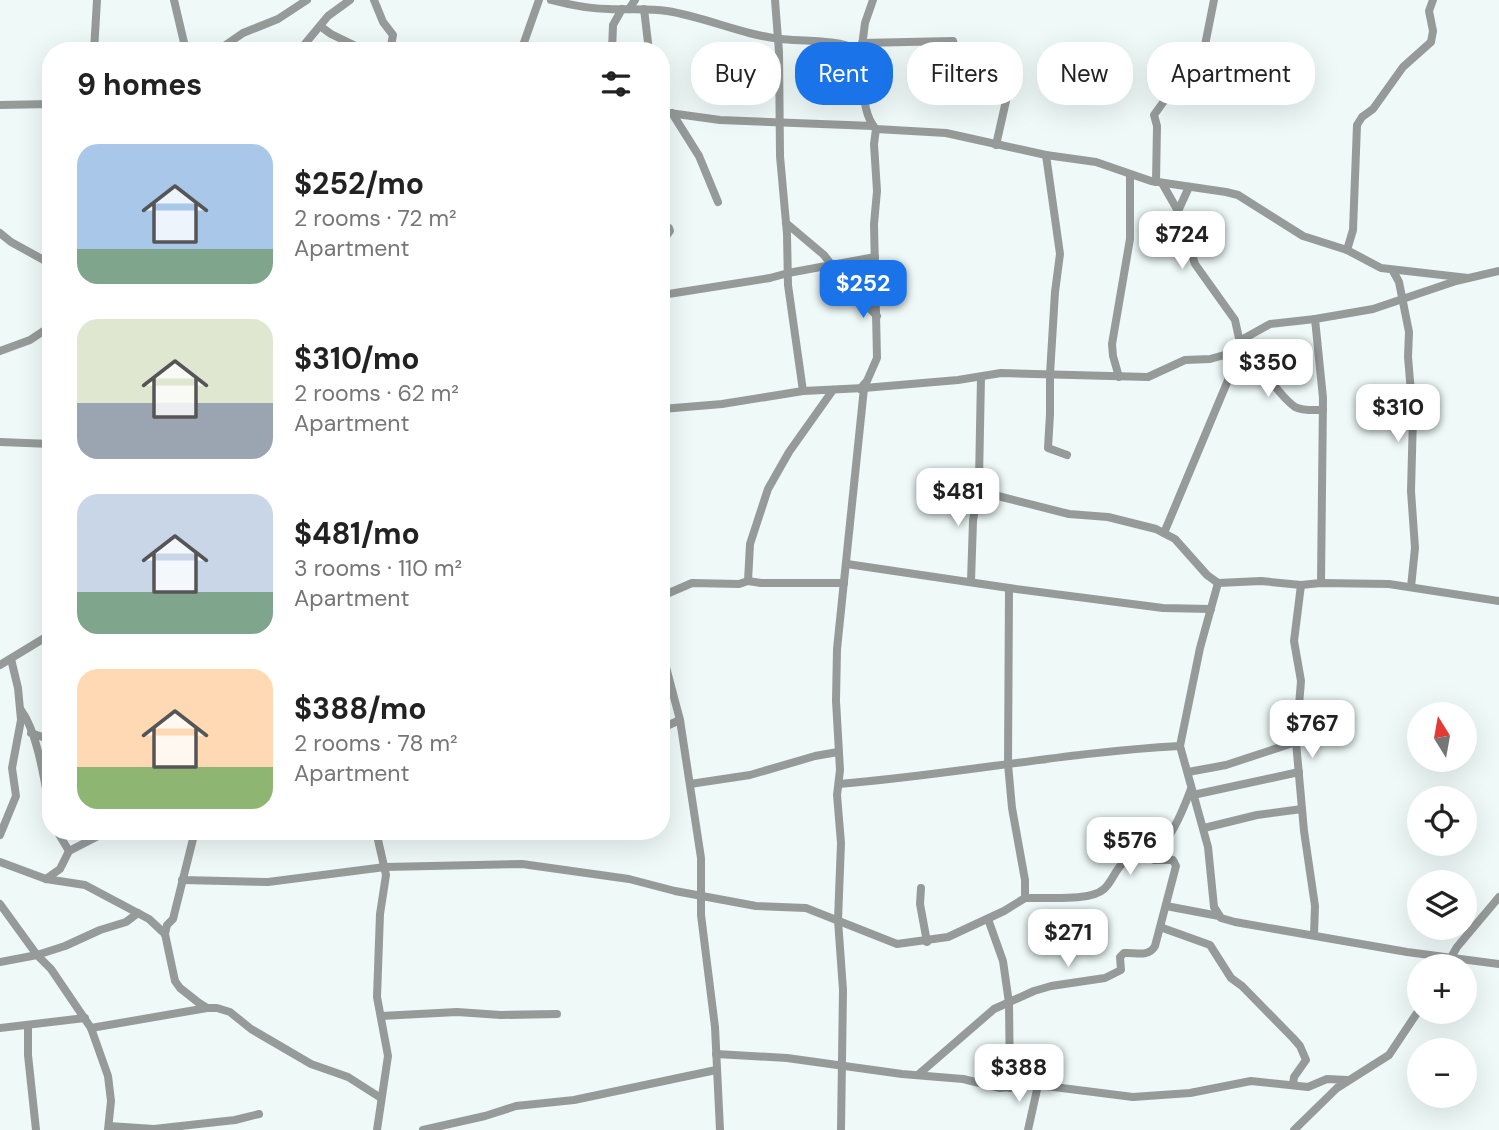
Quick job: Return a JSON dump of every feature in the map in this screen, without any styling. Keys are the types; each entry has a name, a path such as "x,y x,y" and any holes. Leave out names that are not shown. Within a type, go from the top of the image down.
{"street":[{"path":"95,42 97,0"},
{"path":"174,0 184,42"},
{"path":"230,42 243,33 278,19 307,0"},
{"path":"307,42 328,16 350,0"},
{"path":"374,0 383,22 393,35 392,42"},
{"path":"524,42 539,0"},
{"path":"551,0 571,5 644,9 687,15 778,39 826,42"},
{"path":"612,42 613,25 635,0"},
{"path":"775,0 788,273 803,391"},
{"path":"862,42 873,0"},
{"path":"1214,0 1200,70 1192,80 1167,97 1154,115 1157,126 1159,182 1178,211 1195,264 1235,320 1241,341 1293,405 1306,410 1323,410"},
{"path":"1347,250 1353,230 1357,125 1362,117 1371,111 1403,67 1431,42 1433,31 1429,11 1433,0"},
{"path":"644,9 648,42"},
{"path":"320,26 346,42"},
{"path":"893,42 953,41 958,58 982,59 987,67 999,72 1008,91 996,145"},
{"path":"0,105 42,104"},
{"path":"841,1130 843,990 838,920 841,843 837,795 837,649 862,388 877,358 874,224 877,191 874,127 866,105"},
{"path":"672,113 720,120 935,131 1046,155 1101,163 1130,175 1159,182 1210,188 1238,195 1303,236 1347,250 1373,265 1393,271 1410,270 1468,278"},
{"path":"672,113 699,156 718,202"},
{"path":"1046,155 1060,254 1055,292 1048,448 1067,455"},
{"path":"1119,377 1112,344 1130,239 1130,175"},
{"path":"1178,211 1189,187"},
{"path":"786,223 831,264 850,289 877,316"},
{"path":"0,233 42,259"},
{"path":"670,294 761,280 875,257"},
{"path":"1393,271 1399,282 1409,332 1408,357 1413,416 1411,491 1415,548 1411,587"},
{"path":"670,408 722,404 803,391 1013,373 1148,377 1185,360 1222,356 1270,324 1373,309 1468,278 1499,271"},
{"path":"1315,319 1321,362 1323,410 1321,583"},
{"path":"0,351 30,340 42,332"},
{"path":"1164,533 1231,373 1241,341"},
{"path":"971,582 975,500 979,480 981,377"},
{"path":"748,581 750,544 768,489 789,452 833,390"},
{"path":"0,442 42,444"},
{"path":"979,480 988,491 998,496 1069,514 1132,521 1164,533 1175,539 1207,576 1218,583 1261,581 1301,585 1389,584 1499,601"},
{"path":"847,564 1163,608 1211,609"},
{"path":"670,593 692,583 844,583"},
{"path":"1218,583 1200,648 1180,746 1204,828 1210,858 1213,898 1219,916"},
{"path":"1301,585 1294,635 1301,681 1296,742 1315,906 1314,934"},
{"path":"1009,588 1008,764 1012,808 1025,880 1025,898"},
{"path":"0,664 42,640"},
{"path":"11,659 22,710 32,733 42,771"},
{"path":"670,682 680,720 701,858 701,915 715,1027 720,1130"},
{"path":"0,835 16,796 12,768 22,710"},
{"path":"670,724 680,720"},
{"path":"32,733 42,737"},
{"path":"1188,772 1226,765 1296,742"},
{"path":"839,784 1120,750 1180,746"},
{"path":"690,784 750,775 838,752"},
{"path":"1192,792 1299,772"},
{"path":"182,880 268,882 385,867 522,864 629,879 756,906 806,908 889,943 927,942 948,937 1025,898 1074,897 1099,893 1123,863 1157,849 1171,834 1192,792"},
{"path":"1204,828 1257,815 1302,808"},
{"path":"62,840 69,851"},
{"path":"46,879 60,869 69,851 90,840"},
{"path":"193,840 173,919 168,923 165,934 175,981 180,988 207,1008"},
{"path":"377,1130 388,1056 377,997 380,919 385,884 385,867 378,840"},
{"path":"919,1074 973,1025 995,1009 1051,986 1105,978 1118,973 1121,970 1121,954 1152,952 1156,946 1174,876 1175,862 1173,859 1156,860 1150,853"},
{"path":"0,862 25,869 46,879 85,885 138,913 157,925 165,934"},
{"path":"921,888 927,942"},
{"path":"1453,954 1499,897"},
{"path":"0,904 37,955 51,969 91,1028 108,1076 111,1101 109,1128 154,1129 235,1120 259,1114"},
{"path":"1166,906 1219,916 1235,922 1425,954"},
{"path":"0,962 37,955 127,922 138,913"},
{"path":"988,919 1003,961 1009,1003 1010,1088"},
{"path":"1160,927 1210,945 1231,978 1300,1046 1306,1060 1294,1077 1293,1085"},
{"path":"1477,961 1499,964"},
{"path":"91,1028 218,1008 230,1012 251,1029 311,1064 348,1077 381,1098"},
{"path":"381,1016 457,1012 501,1015 557,1014"},
{"path":"0,1028 85,1018"},
{"path":"1294,1130 1326,1097 1389,1055 1410,1024"},
{"path":"28,1025 28,1055 36,1130"},
{"path":"716,1054 787,1058 1010,1088 1038,1085 1147,1098 1251,1081 1308,1087 1327,1079 1348,1080"},
{"path":"423,1130 516,1106 574,1100 716,1070"},
{"path":"1028,1130 1038,1085"}]}
